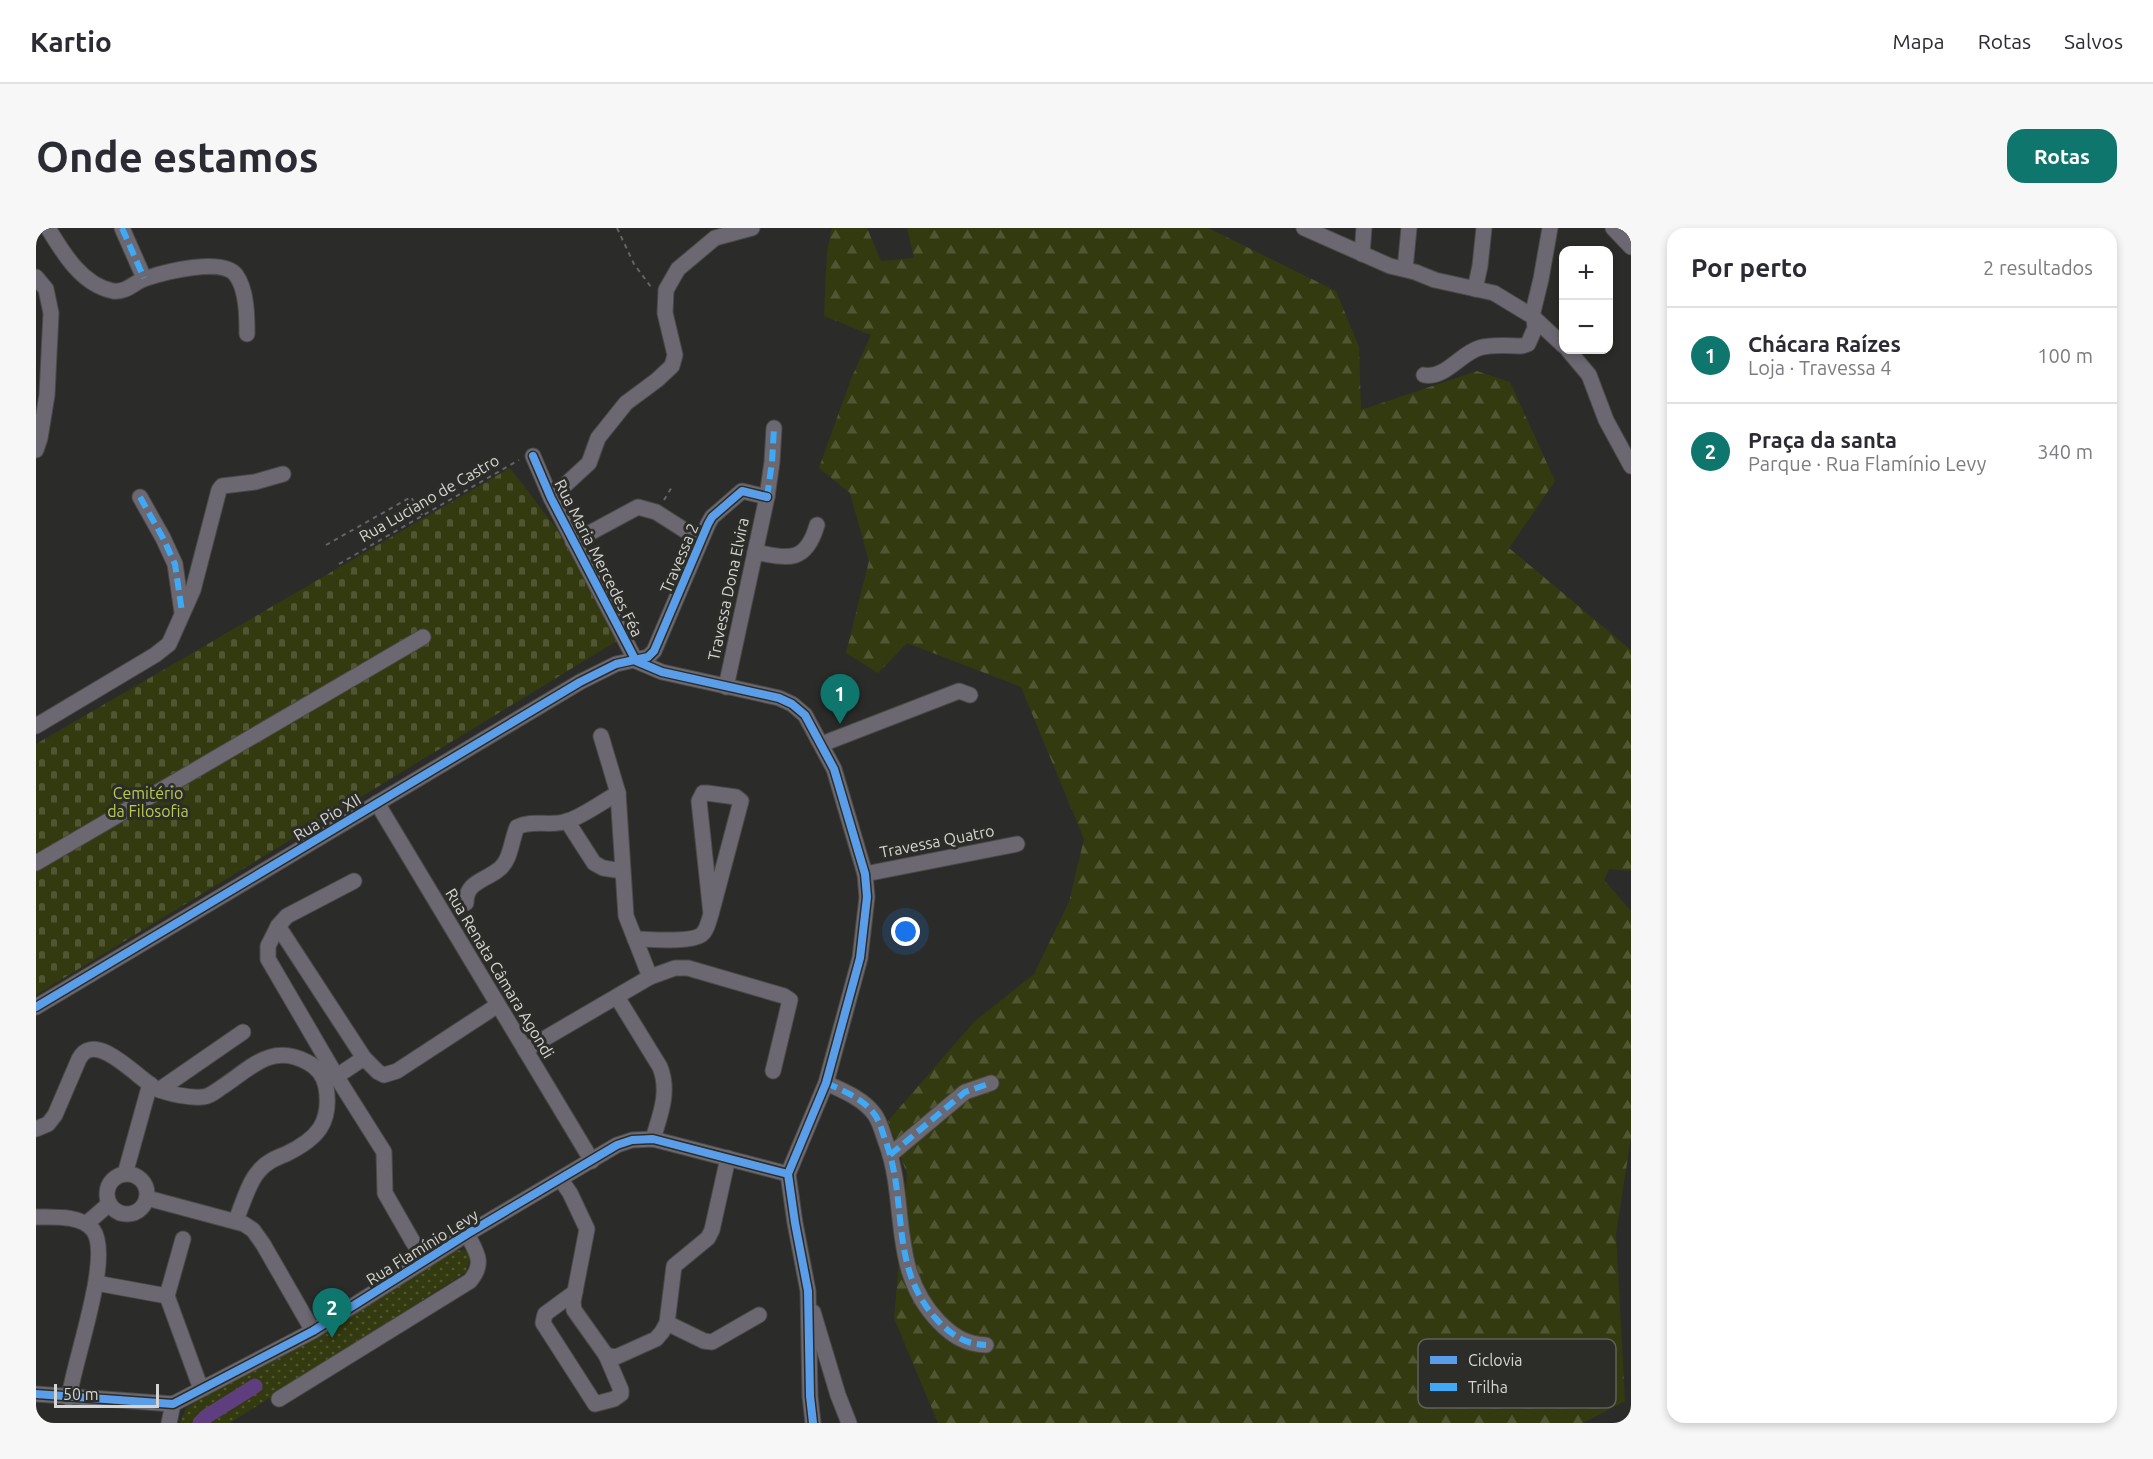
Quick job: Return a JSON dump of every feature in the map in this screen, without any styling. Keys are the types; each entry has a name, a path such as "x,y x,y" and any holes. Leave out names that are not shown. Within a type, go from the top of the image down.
{"street":[{"path":"48,228 69,261 80,272 115,291 125,290 144,278 198,267 230,270 236,274 240,283 247,334"},
{"path":"122,228 144,278"},
{"path":"551,498 589,463 598,438 626,403 672,366 675,355 665,310 666,290 678,269 715,238 752,228"},
{"path":"1304,228 1335,235 1362,254 1435,280 1494,293 1533,317 1559,342"},
{"path":"1362,254 1364,228"},
{"path":"1405,269 1409,228"},
{"path":"1475,289 1484,228"},
{"path":"1424,375 1430,376 1442,372 1478,348 1528,344 1535,328 1533,317 1550,228"},
{"path":"1613,228 1631,247"},
{"path":"36,277 46,290 51,313 46,395 36,450"},
{"path":"1571,354 1589,375 1606,420 1631,466"},
{"name":"Travessa Dona Elvira","path":"726,687 768,497 774,428"},
{"name":"Rua Maria Mercedes Féa","path":"533,456 573,542 636,661 662,672 779,698 792,704 805,715 834,769 865,874 867,897 860,958 826,1083 788,1174"},
{"path":"36,726 169,644 193,590 219,490 222,486 255,482 283,474"},
{"name":"Travessa 2","path":"636,661 648,657 658,644 700,540 712,517 739,493 747,491 768,497"},
{"path":"140,497 175,564 182,612"},
{"path":"573,542 638,507 656,512 700,540"},
{"path":"755,552 786,558 796,555 809,546 817,525"},
{"path":"36,863 423,637"},
{"name":"Rua Pio XII","path":"36,1007 580,682 616,664 636,661"},
{"path":"822,744 959,691 970,695"},
{"path":"602,736 618,793 627,916 650,977"},
{"path":"635,939 690,938 701,935 707,926 711,914 741,801 736,797 707,792 703,793 699,801 711,914"},
{"path":"466,903 466,893 471,887 498,870 507,860 517,827 526,822 550,824 567,821 618,793"},
{"name":"Rua Renata Câmara Agondi","path":"376,803 592,1161"},
{"path":"567,821 594,863 603,868 622,871"},
{"name":"Travessa Quatro","path":"865,874 1017,844"},
{"path":"354,881 287,916 278,926 268,946 267,959 384,1152 385,1193 426,1260"},
{"path":"278,926 364,1058 384,1075 397,1071 498,1005"},
{"path":"525,1050 650,977 675,968 688,968 784,996 790,1000 773,1071"},
{"path":"617,997 664,1077 666,1088 663,1106 653,1139"},
{"path":"125,1174 155,1087 243,1032"},
{"path":"36,1129 48,1124 55,1115 79,1059 87,1049 108,1053 155,1087 185,1096 207,1096 267,1057 280,1055 301,1059 314,1066 326,1085 326,1116 321,1130 301,1147 265,1164 256,1173 236,1220"},
{"path":"337,1076 364,1058"},
{"path":"826,1083 848,1093 875,1114 891,1155 903,1252 919,1294 934,1317 954,1337 986,1345"},
{"path":"891,1155 965,1092 991,1083"},
{"name":"Rua Flamínio Levy","path":"173,1404 313,1331 467,1234 617,1145 632,1140 653,1139 788,1174"},
{"path":"606,1355 616,1357 656,1339 663,1332 667,1323 674,1266 708,1238 712,1230 728,1158"},
{"path":"125,1174 134,1175 142,1180 147,1189 147,1198 143,1207 135,1213 125,1215 116,1212 109,1204 107,1195 109,1185 115,1178 125,1174"},
{"path":"788,1174 808,1291 838,1395 849,1423"},
{"path":"561,1180 570,1193 587,1229 575,1292 574,1310 606,1355 621,1390 621,1394 614,1399 595,1404 543,1323 545,1314 575,1292"},
{"path":"147,1198 236,1220 253,1230 313,1331"},
{"path":"86,1224 109,1204"},
{"path":"36,1217 80,1221 93,1230 97,1238 96,1283 71,1380 69,1398"},
{"path":"279,1399 471,1281 477,1272 479,1261 467,1234"},
{"path":"183,1239 167,1296 201,1389"},
{"path":"96,1283 167,1296"},
{"path":"808,1291 810,1396 813,1423"},
{"path":"667,1323 704,1341 712,1342 759,1315"},
{"path":"36,1394 173,1404 169,1423"}],"path":[{"path":"617,228 634,264 665,310"},
{"path":"656,512 673,485"},
{"path":"326,545 411,497 422,515"}],"green space":[{"path":"832,228 867,228 881,261 914,258 907,228 1208,228 1336,291 1359,347 1361,410 1477,371 1510,382 1555,481 1509,548 1631,650 1631,871 1609,869 1604,880 1631,911 1631,1137 1616,1234 1625,1401 1616,1406 1616,1339 1418,1339 1418,1408 1612,1408 1583,1423 938,1423 894,1318 907,1174 888,1121 974,1022 1034,974 1069,902 1084,839 1021,687 907,643 878,673 846,653 869,561 850,493 819,468 851,379 871,335 824,316 827,251"},
{"name":"Cemitério da Filosofia","path":"510,468 556,528 620,639 36,995 36,744"},
{"path":"472,1250 466,1272 230,1423 180,1423 186,1408 206,1395 450,1251"}],"waterway":[{"path":"200,1423 207,1416 255,1386"}],"marked path":[{"path":"122,228 144,278"},
{"path":"767,497 774,428"},
{"path":"140,497 175,564 182,612"},
{"path":"826,1083 859,1100 870,1109 879,1122 893,1168 906,1259 923,1302 939,1322 954,1335 972,1343 986,1345"},
{"path":"890,1155 965,1092 991,1083"}],"cycle path":[{"path":"533,456 551,498 636,661 662,672 779,698 792,704 805,715 834,769 865,874 867,897 860,958 826,1083 788,1174 808,1291 810,1396 813,1423"},
{"path":"36,1007 580,682 616,664 648,657 654,651 712,517 742,491 767,497"},
{"path":"36,1394 173,1404 313,1331 467,1234 617,1145 632,1140 653,1139 788,1174"}],"place":[{"name":"Chácara Raízes","path":"840,724"},
{"name":"Praça da santa","path":"332,1338"}]}
